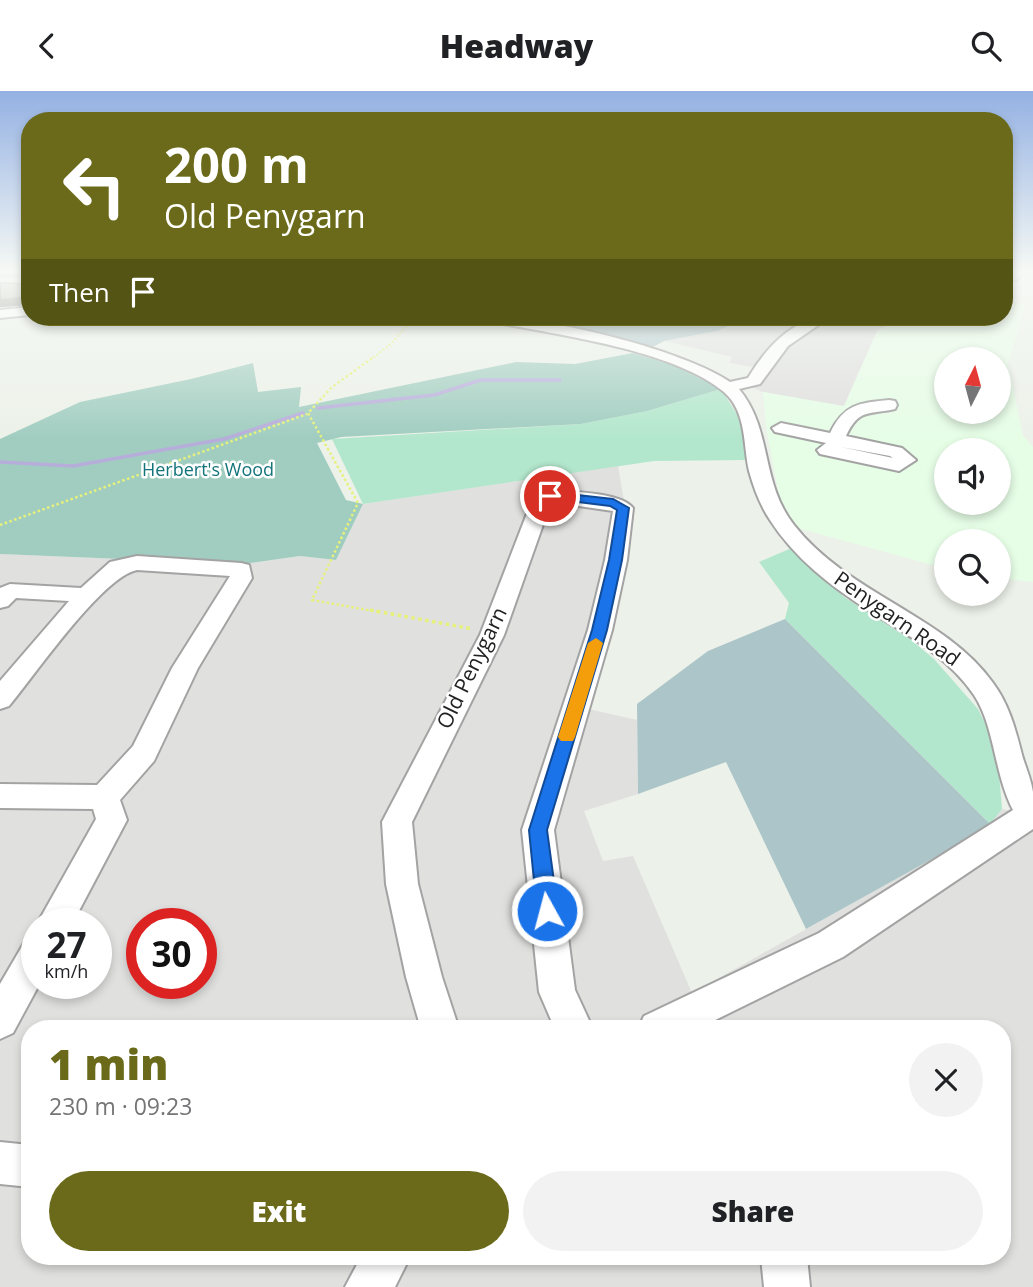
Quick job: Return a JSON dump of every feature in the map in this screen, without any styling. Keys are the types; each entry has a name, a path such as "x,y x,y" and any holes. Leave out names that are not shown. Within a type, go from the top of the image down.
{"street":[{"name":"Penygarn Road","path":"527,326 660,356 691,367 729,387 742,404 752,426 759,472 776,519 816,562 875,605 958,659 984,689 1002,724 1013,781 1032,814 831,945 676,1020"},
{"path":"729,387 754,381 767,357 803,326"},
{"path":"752,426 822,450 833,445 847,415 858,409 889,405"},
{"path":"781,428 833,445"},
{"name":"Old Penygarn","path":"437,1020 402,884 397,822 492,635 542,498 550,496 613,503 623,508 616,560 600,630 538,830 557,992 570,1020"},
{"path":"0,796 104,797 144,754 186,668 241,578 241,571 137,562 118,566 88,595 5,687"},
{"path":"0,601 10,591 88,595"},
{"path":"63,908 112,820 104,797"},
{"path":"5,1000 21,978"},
{"path":"0,1163 21,1165"},
{"path":"785,1265 787,1287"}],"path":[{"path":"0,525 308,414 317,401 386,350 406,326"},
{"path":"308,414 358,503 312,600 460,625 492,635"}],"shaded area":[{"path":"541,326 728,326 717,331 664,341 649,349"},
{"path":"728,326 886,326 877,331 844,407 763,392 731,379 745,379 753,367 729,363 732,357 664,341 717,331"},
{"path":"886,326 1019,326 1012,350 1012,347 934,347 934,424 1011,424 1012,383 1023,436 1033,447 1033,582 1011,579 1011,529 934,529 934,565 794,527 780,501 766,427 763,392 844,406 877,331"},
{"path":"721,389 743,424 747,460 654,461 363,504 332,439 581,424 647,411"},
{"path":"618,466 624,501 630,507 584,708 637,720 638,794 584,811 603,861 633,856 692,993 985,829 1002,809 1033,815 1033,1287 0,1287 0,554 243,564 300,556 336,560 363,504"},
{"path":"794,547 844,597 910,639 934,659 978,709 997,748 1002,809 990,824 785,619 789,603 759,562"},
{"path":"785,619 990,824 986,829 806,929 726,762 638,794 637,704 708,651"}],"green space":[{"name":"Herbert's Wood","path":"633,353 674,365 721,389 647,411 581,424 341,437 317,443 346,500 363,504 336,560 300,556 243,564 0,554 0,439 80,402 253,363 258,392 301,387 299,407 516,362 575,364"}],"waterway":[{"path":"318,408 434,395 481,380 560,380"},
{"path":"0,462 73,466 224,439 303,413"}],"slow traffic":[{"path":"567,737 596,643"}],"route":[{"path":"547,911 538,830 600,630 616,560 623,508 613,503 550,496"}]}
